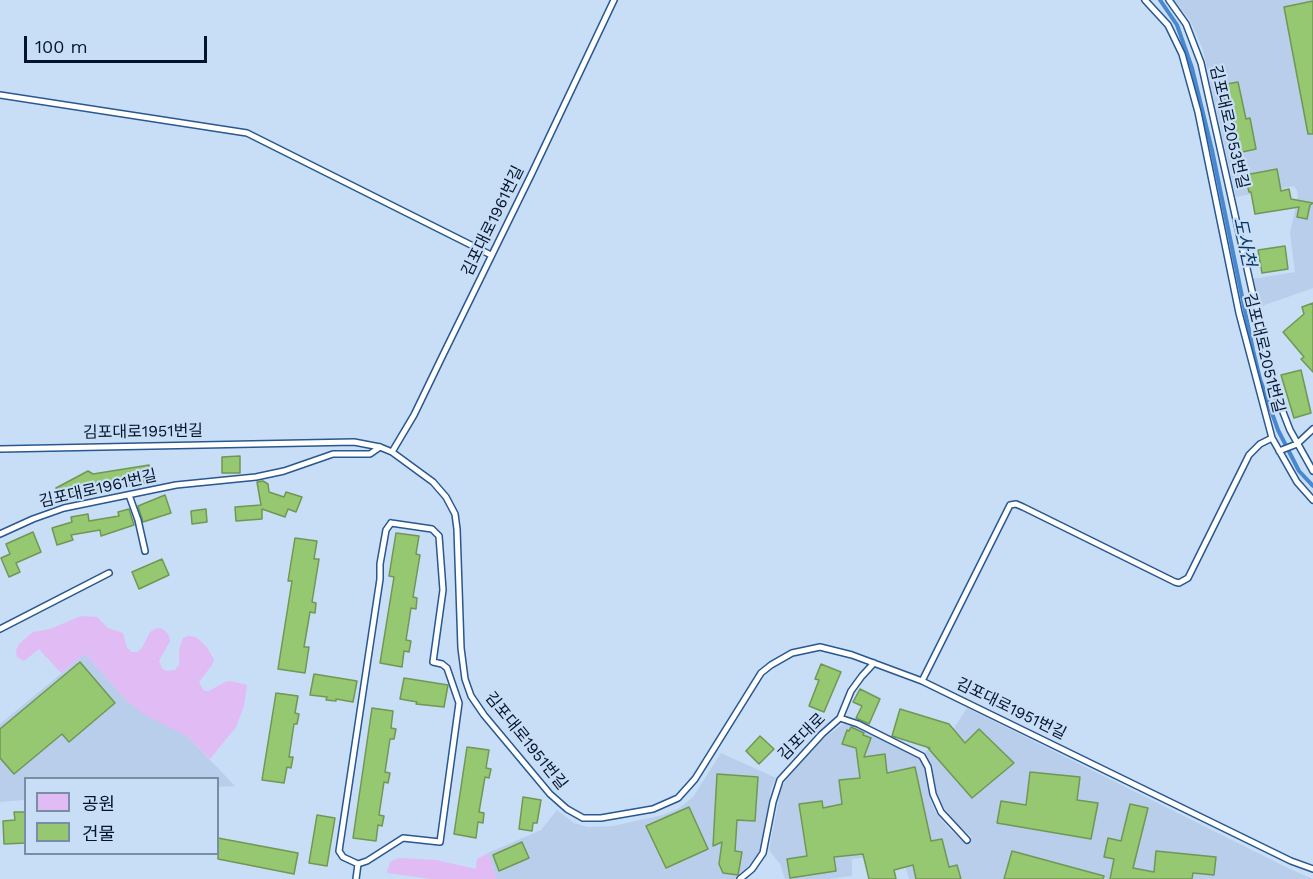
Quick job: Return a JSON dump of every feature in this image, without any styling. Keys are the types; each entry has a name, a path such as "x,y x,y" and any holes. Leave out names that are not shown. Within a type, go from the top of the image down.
{"lane":[{"name":"김포대로1961번길","path":"392,452 418,405 532,173 614,0"},
{"name":"김포대로2051번길","path":"1145,0 1168,26 1182,54 1198,111 1239,313 1272,438 1297,482 1313,500"},
{"name":"김포대로2053번길","path":"1169,0 1186,24 1201,63 1268,369 1295,445 1313,471"},
{"path":"0,95 247,133 491,255"},
{"path":"1281,451 1295,445 1313,429"},
{"path":"922,681 1010,506 1016,504 1023,507 1179,583 1188,578 1249,455 1260,444 1272,438"},
{"name":"김포대로1951번길","path":"0,449 342,442 363,443 392,452 433,482 455,514 461,648 465,679 471,696 484,715 550,794 567,809 583,818 601,818 653,809 678,798 695,779 761,673 780,659 807,648 820,647 832,648 922,681 1292,861 1313,869"},
{"name":"김포대로1961번길","path":"0,534 52,512 176,486 256,477 284,471 333,454 369,454 380,447"},
{"path":"129,495 146,551"},
{"path":"391,523 432,529 439,536 442,590 433,662 447,668 459,699 440,842 403,838 367,861 358,864 343,857 339,851 386,530 391,523"},
{"path":"0,629 109,573"},
{"path":"840,718 856,684 874,663"},
{"name":"김포대로","path":"740,879 752,869 763,853 773,802 780,780 815,741 840,718 916,751 922,756 928,767 933,794 941,812 967,840"},
{"path":"356,879 358,864"}],"shaded area":[{"path":"1174,0 1313,0 1313,288 1259,307 1252,279 1295,272 1290,233 1298,196 1297,191 1294,186 1236,197 1203,50 1190,20"},
{"path":"85,654 128,702 188,737 235,786 219,787 219,777 24,777 24,800 0,802 0,724"},
{"path":"967,708 1313,879 909,879 902,853 852,859 852,876 829,879 785,879 780,864 769,850 781,788 788,777 824,738 843,724 851,725 919,759 924,767 930,799 935,811 949,829 966,844 972,837 954,821 941,804 932,767 925,752 954,728"},
{"path":"721,753 776,778 771,789 763,839 758,853 747,868 734,879 497,879 488,853 541,830 557,810 574,823 587,827 613,826 663,815 679,808 693,797"}],"green space":[{"path":"81,616 97,617 108,628 123,633 127,648 132,652 137,652 142,648 150,632 157,628 163,629 169,635 170,641 159,661 166,671 175,670 179,665 179,649 183,638 196,637 207,647 214,660 199,682 204,691 230,681 247,685 244,706 236,727 210,759 188,737 145,715 128,702 85,654 61,673 39,649 24,661 17,657 16,650 19,644 33,632 50,629"},
{"path":"488,853 497,879 431,879 387,873 390,862 399,858 436,860 476,869 477,859"}],"building":[{"path":"1313,1 1313,134 1308,134 1284,7"},
{"path":"1238,82 1246,119 1250,118 1256,149 1238,153 1231,114 1227,115 1221,85"},
{"path":"1277,169 1281,191 1289,189 1291,199 1313,203 1310,205 1307,219 1297,217 1299,207 1255,214 1245,175"},
{"path":"1285,246 1288,269 1262,273 1258,250"},
{"path":"1313,303 1313,372 1283,332 1304,314 1302,307"},
{"path":"1301,370 1311,413 1294,418 1281,375"},
{"path":"240,456 240,473 222,473 222,457"},
{"path":"149,465 151,482 100,491 87,496 85,491 64,502 56,488 88,471 93,474"},
{"path":"263,481 268,484 269,492 284,497 286,492 302,497 296,512 288,509 285,517 262,509 262,519 236,521 235,507 261,505 257,482"},
{"path":"165,495 171,513 143,522 138,506"},
{"path":"129,509 134,525 101,536 100,530 71,535 73,540 57,545 52,528 72,522 71,517 88,514 89,521 119,516 118,512"},
{"path":"206,509 207,522 192,524 191,511"},
{"path":"33,532 41,552 16,563 20,572 9,577 1,558 10,554 6,544"},
{"path":"396,533 419,536 416,554 420,555 413,597 417,598 416,609 411,608 406,640 411,641 409,652 404,651 402,667 380,663 394,577 389,576"},
{"path":"295,538 317,541 314,559 319,559 312,602 316,603 315,613 310,612 304,647 309,647 305,673 278,669 292,581 288,581"},
{"path":"162,559 169,575 139,589 132,572"},
{"path":"80,662 115,703 69,742 62,734 14,774 0,758 0,729"},
{"path":"821,664 841,672 824,712 809,706 819,680 815,679"},
{"path":"314,674 357,681 353,702 326,700 327,697 310,695"},
{"path":"404,678 448,685 444,707 416,704 417,702 400,699"},
{"path":"860,689 880,699 869,724 856,718 862,706 853,702"},
{"path":"276,693 298,696 295,713 299,714 297,724 294,724 289,757 293,757 291,768 287,767 284,783 262,780"},
{"path":"372,708 393,711 391,728 396,729 394,739 390,739 385,772 390,773 388,783 384,782 379,815 384,816 382,826 378,825 376,841 353,838"},
{"path":"900,709 949,724 965,743 979,729 1014,763 972,798 928,748 930,748 892,736"},
{"path":"851,727 871,738 864,757 885,754 887,773 915,767 931,841 942,839 949,867 957,865 961,879 916,879 913,865 894,870 896,879 869,879 863,854 834,857 836,871 790,878 787,859 807,856 799,804 822,801 823,808 842,804 839,780 860,778 856,748 842,744 847,730 849,731"},
{"path":"760,736 774,749 759,764 746,751"},
{"path":"467,747 489,750 486,768 491,769 489,778 485,777 479,812 484,813 483,823 478,822 476,838 454,834"},
{"path":"1030,772 1080,777 1077,800 1098,803 1091,839 997,823 1001,801 1026,805"},
{"path":"717,774 758,777 755,821 737,820 735,851 742,852 738,875 723,873 719,864 722,842 713,846"},
{"path":"523,797 541,800 537,823 533,823 532,831 519,829"},
{"path":"1130,804 1148,808 1133,868 1154,872 1156,851 1216,857 1214,875 1193,873 1192,879 1110,879 1114,859 1104,857 1108,838 1121,841"},
{"path":"689,807 708,849 666,868 646,826"},
{"path":"14,812 24,812 24,843 4,844 3,821 15,820"},
{"path":"317,815 335,818 327,866 309,863"},
{"path":"219,838 298,853 294,874 218,859"},
{"path":"522,842 529,858 499,871 493,855"},
{"path":"1012,851 1104,876 1103,879 1004,879"}],"waterway":[{"name":"도사천","path":"1160,0 1177,25 1192,68 1212,150 1260,379 1278,430 1299,471 1313,486"}]}
